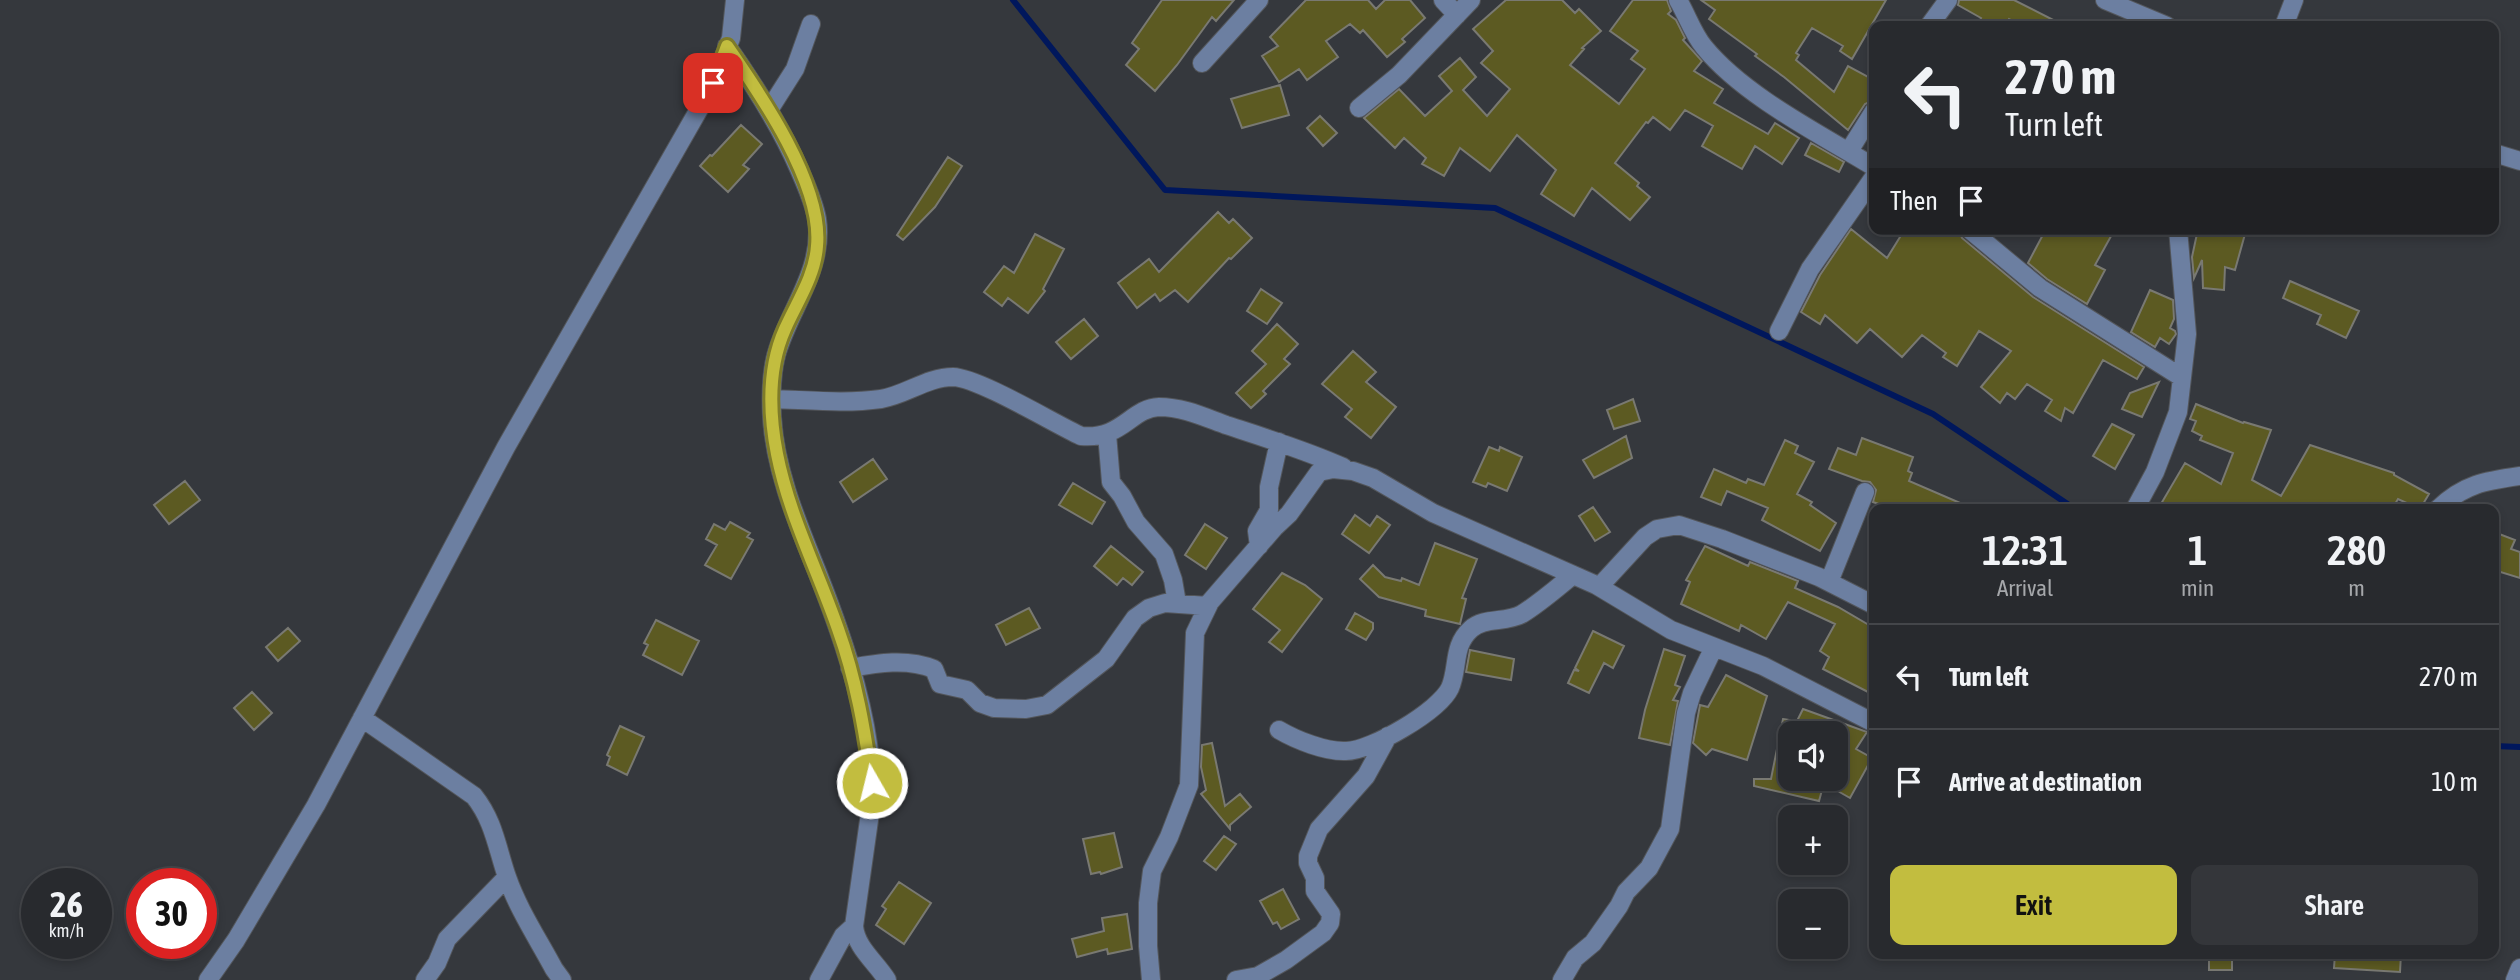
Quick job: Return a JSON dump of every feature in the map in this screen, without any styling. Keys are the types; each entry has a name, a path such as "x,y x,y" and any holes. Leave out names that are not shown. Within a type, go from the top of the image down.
{"street":[{"path":"208,980 236,940 316,805 506,447 713,83 732,38 735,0"},
{"path":"1202,63 1259,0"},
{"path":"1443,0 1457,15"},
{"path":"1359,108 1399,75 1471,0"},
{"path":"1678,0 1701,44 1722,68 1770,103 1869,164"},
{"path":"1933,21 1948,0"},
{"path":"2105,0 2155,21"},
{"path":"2286,21 2294,0"},
{"path":"769,110 795,69 811,24"},
{"path":"727,46 787,142 810,194 817,219 817,247 808,283 776,352 772,418 778,456 802,536 838,629 859,696 872,783 854,926 855,936 887,980"},
{"path":"1849,151 1869,119"},
{"path":"2499,155 2520,162"},
{"path":"1779,331 1810,269 1869,184"},
{"path":"1976,235 2040,288 2181,377"},
{"path":"2138,504 2155,472 2178,412 2187,334 2179,235"},
{"path":"772,398 834,401 879,399 906,392 925,383 953,377 977,383 1081,436 1095,437 1107,435 1157,407 1189,411 1308,451 1373,478 1433,513 1600,587 1671,631 1763,666 1869,720"},
{"path":"1107,435 1111,482 1136,522 1164,554 1177,603"},
{"path":"1259,546 1257,531 1269,510 1269,487 1279,442"},
{"path":"1151,980 1147,946 1147,903 1152,871 1169,837 1189,785 1195,633 1208,606 1273,528 1289,514 1319,472 1326,469 1353,471"},
{"path":"2443,504 2453,495 2475,484 2520,476"},
{"path":"1829,582 1865,492"},
{"path":"1600,587 1645,537 1657,529 1679,525 1722,539 1829,582 1869,602"},
{"path":"1279,730 1293,738 1346,751 1388,736 1430,710 1449,691 1457,649 1472,628 1520,615 1573,575"},
{"path":"850,668 892,662 915,663 934,669 940,684 967,690 984,705 1006,709 1037,707 1047,705 1062,695 1106,659 1135,618 1149,608 1165,603 1208,606"},
{"path":"1562,980 1575,958 1593,943 1626,892 1649,868 1670,829 1678,780 1681,733 1692,693 1714,647"},
{"path":"362,718 474,796 481,805 495,833 507,877 562,980"},
{"path":"1236,980 1270,971 1323,933 1331,914 1315,891 1315,877 1308,863 1308,856 1319,830 1366,776 1388,736"},
{"path":"425,980 437,963 447,939 507,877"},
{"path":"819,980 843,936 854,926"},
{"path":"2515,980 2520,968"}],"building":[{"path":"1162,0 1234,0 1216,21 1212,17 1155,91 1126,65 1139,49 1132,43"},
{"path":"1306,0 1368,0 1376,9 1385,0 1410,0 1425,18 1402,39 1405,42 1387,57 1363,30 1360,33 1350,24 1326,41 1338,57 1307,80 1299,69 1279,82 1262,56 1278,46 1270,37"},
{"path":"1506,0 1562,0 1575,13 1579,9 1601,31 1582,48 1584,49 1570,65 1619,104 1645,69 1631,59 1638,51 1610,31 1633,0 1667,0 1671,11 1668,14 1676,20 1685,38 1683,40 1702,61 1694,71 1723,89 1714,103 1768,134 1775,123 1799,138 1782,164 1755,146 1742,169 1702,146 1713,126 1685,110 1670,130 1653,117 1646,122 1615,163 1639,183 1637,186 1650,197 1630,220 1592,188 1574,216 1541,194 1556,170 1517,135 1490,171 1460,148 1444,176 1422,164 1426,158 1404,138 1395,148 1364,118 1399,89 1425,116 1452,91 1439,76 1460,58 1476,77 1463,90 1487,116 1510,89 1481,63 1493,51 1473,29"},
{"path":"1701,0 1886,0 1874,21 1869,21 1869,30 1852,59 1840,51 1843,46 1812,28 1796,53 1799,55 1796,60 1834,92 1848,66 1869,77 1869,102 1865,104 1848,130 1755,56 1757,54 1709,19 1715,10"},
{"path":"1959,0 2014,0 2055,21 1979,21 1981,18 1958,5"},
{"path":"1280,85 1289,115 1242,128 1231,99"},
{"path":"1320,116 1337,133 1323,146 1307,128"},
{"path":"741,125 762,144 743,165 749,169 728,192 700,166"},
{"path":"1811,143 1844,162 1839,172 1805,155"},
{"path":"948,157 962,166 935,207 903,240 897,235"},
{"path":"1218,212 1229,223 1233,219 1252,238 1229,258 1188,302 1175,290 1160,301 1155,294 1137,308 1118,283 1149,259 1159,272"},
{"path":"1851,229 1887,258 1901,235 1961,235 2033,297 2144,367 2137,379 2103,360 2073,413 2065,408 2061,421 2045,411 2052,400 2027,384 2015,399 2007,393 2000,403 1981,387 2011,351 1979,331 1957,366 1943,357 1946,353 1922,335 1902,357 1870,329 1857,343 1825,315 1820,324 1801,312 1820,275"},
{"path":"1035,234 1064,249 1043,289 1045,291 1028,313 1008,298 1002,306 984,292 1004,266 1014,273"},
{"path":"2043,235 2112,235 2095,265 2105,270 2087,304 2047,279 2028,263"},
{"path":"2197,235 2245,235 2235,270 2225,267 2224,290 2203,288 2202,260 2194,278 2192,257"},
{"path":"2290,281 2359,311 2346,338 2317,324 2321,315 2283,298"},
{"path":"1261,289 1282,303 1267,324 1247,311"},
{"path":"2150,290 2173,300 2174,319 2170,328 2176,334 2169,344 2160,338 2155,347 2131,332"},
{"path":"1084,319 1098,336 1071,359 1056,342"},
{"path":"1277,324 1298,344 1284,359 1290,364 1263,391 1266,394 1251,408 1236,393 1266,364 1252,351"},
{"path":"1353,351 1376,372 1366,382 1396,407 1371,438 1345,417 1352,409 1322,384"},
{"path":"2159,382 2142,417 2122,409 2130,393"},
{"path":"1633,399 1640,421 1614,429 1607,410"},
{"path":"2196,404 2243,423 2271,430 2252,480 2281,496 2310,445 2394,473 2429,494 2423,504 2409,504 2398,499 2395,504 2161,504 2185,463 2221,484 2233,453 2200,440 2202,436 2192,431 2196,421 2190,419"},
{"path":"2112,424 2134,435 2115,469 2093,456"},
{"path":"1626,436 1632,458 1594,478 1583,460"},
{"path":"1862,438 1913,457 1908,471 1912,473 1909,481 1962,504 1873,502 1876,490 1870,482 1829,469 1838,448 1856,455"},
{"path":"1785,440 1798,446 1795,453 1814,462 1797,494 1812,502 1810,505 1836,523 1820,551 1762,520 1768,508 1727,491 1721,505 1701,497 1714,469 1746,483 1748,479 1764,485"},
{"path":"1489,447 1499,451 1500,447 1522,457 1507,491 1488,483 1486,487 1473,482"},
{"path":"873,459 887,479 853,502 840,482"},
{"path":"185,481 200,500 169,524 154,505"},
{"path":"1073,483 1105,502 1092,524 1059,505"},
{"path":"1593,507 1610,532 1595,541 1579,516"},
{"path":"1355,515 1370,526 1377,516 1390,525 1369,553 1342,534"},
{"path":"730,522 750,533 747,537 753,540 731,579 705,565 717,545 706,539 714,524 725,530"},
{"path":"1205,524 1227,538 1206,569 1185,555"},
{"path":"2499,534 2515,540 2511,549 2520,552 2520,578 2499,572"},
{"path":"1435,543 1477,559 1462,598 1466,599 1460,624 1425,616 1426,610 1379,597 1360,579 1373,565 1385,577 1401,581 1402,578 1419,585"},
{"path":"1111,546 1143,572 1132,585 1123,578 1117,585 1094,566"},
{"path":"1705,546 1748,566 1750,562 1798,581 1795,588 1838,607 1869,625 1869,692 1823,669 1829,657 1820,651 1835,624 1788,602 1766,639 1741,625 1739,631 1681,604 1690,582 1686,580"},
{"path":"1282,573 1305,585 1322,599 1282,652 1269,642 1280,630 1253,609"},
{"path":"1029,608 1040,628 1006,645 996,625"},
{"path":"1355,613 1373,623 1373,629 1366,640 1346,629"},
{"path":"656,620 699,641 682,675 643,655 648,645 644,643"},
{"path":"288,628 300,641 278,661 266,647"},
{"path":"1593,631 1624,646 1613,668 1604,663 1589,693 1568,683 1574,670 1579,671 1575,668"},
{"path":"1664,649 1685,656 1675,685 1680,687 1673,700 1678,701 1670,745 1639,738"},
{"path":"1470,650 1514,659 1511,680 1466,672"},
{"path":"1726,675 1767,696 1747,760 1712,749 1706,755 1693,743 1700,705 1708,707"},
{"path":"252,692 272,713 254,730 234,708"},
{"path":"1803,709 1836,721 1797,721"},
{"path":"1848,725 1867,732 1856,749 1869,756 1869,763 1850,798 1838,791 1848,791"},
{"path":"620,726 644,737 627,775 607,765 610,757 607,755"},
{"path":"1212,743 1225,806 1240,794 1251,807 1230,825 1230,829 1201,794 1206,790 1201,767 1202,745"},
{"path":"1778,744 1778,791 1822,791 1819,801 1754,786 1754,779 1771,779"},
{"path":"1114,833 1122,867 1101,874 1091,874 1083,839"},
{"path":"1224,836 1236,844 1216,870 1204,861"},
{"path":"899,882 931,903 904,944 876,925 886,909 882,906"},
{"path":"1283,889 1299,919 1281,929 1277,922 1273,924 1260,901"},
{"path":"1127,914 1132,949 1108,954 1107,949 1077,957 1072,939 1104,931 1102,918"},
{"path":"2209,959 2232,959 2232,970 2209,970"},
{"path":"2335,959 2401,959 2400,972 2334,968"}],"waterway":[{"path":"1013,0 1165,190 1495,208 1933,414 2068,504"},
{"path":"2499,746 2520,747"}],"route":[{"path":"713,83 727,46 759,92 787,142 810,194 817,219 817,247 808,283 776,352 772,418 778,456 793,509 838,629 859,696 872,783"}]}
